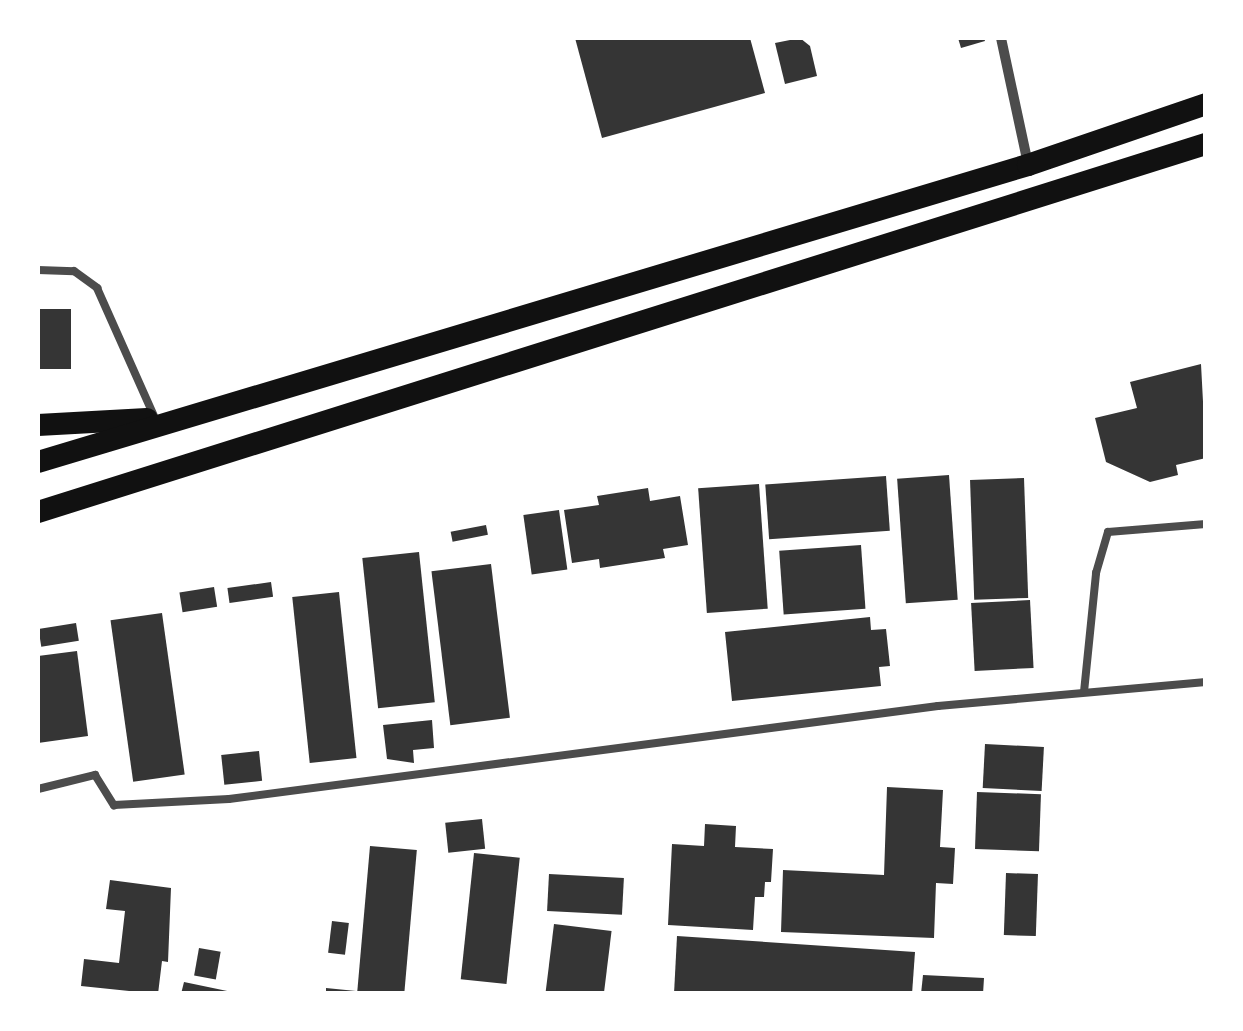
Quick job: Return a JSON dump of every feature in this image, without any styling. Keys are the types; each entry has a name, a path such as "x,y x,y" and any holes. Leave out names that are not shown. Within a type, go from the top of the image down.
{"main road":[{"path":"38,462 235,407 1028,165 1206,104"},
{"path":"38,512 1206,144"},
{"path":"38,425 155,418 235,407"}],"street":[{"path":"1001,38 1028,165"}],"lane":[{"path":"38,270 74,271 97,288 155,418"},
{"path":"1084,692 1096,573 1108,532 1206,524"},
{"path":"38,789 95,775 114,805 228,799 1084,692 1206,682"}],"building":[{"path":"575,38 750,38 765,93 602,138"},
{"path":"800,38 810,46 817,76 785,84 775,43"},
{"path":"958,38 984,38 985,41 961,48"},
{"path":"38,309 71,309 71,369 38,369"},
{"path":"1201,364 1206,458 1176,465 1178,475 1150,482 1106,462 1095,418 1137,408 1130,382"},
{"path":"949,475 958,600 906,603 897,479"},
{"path":"886,476 890,531 769,539 765,484"},
{"path":"1024,478 1028,598 974,600 970,480"},
{"path":"759,484 768,609 707,613 698,488"},
{"path":"648,488 650,501 680,496 688,545 663,549 665,558 600,568 599,559 572,563 564,510 599,505 597,496"},
{"path":"559,510 567,569 532,574 523,515"},
{"path":"486,525 488,535 453,542 451,532"},
{"path":"861,545 865,609 784,615 779,551"},
{"path":"419,552 435,702 378,708 362,558"},
{"path":"491,564 510,718 450,725 431,571"},
{"path":"271,582 273,597 230,603 227,588"},
{"path":"214,587 217,607 183,612 179,592"},
{"path":"339,592 356,758 310,763 292,597"},
{"path":"1030,600 1034,668 975,671 971,603"},
{"path":"162,613 185,774 133,782 111,620"},
{"path":"870,617 871,630 886,629 890,666 879,667 881,686 732,701 725,632"},
{"path":"76,623 79,641 41,647 38,629"},
{"path":"77,651 88,736 38,743 38,656"},
{"path":"432,720 434,748 413,750 414,763 387,759 383,725"},
{"path":"985,744 1044,747 1042,791 983,788"},
{"path":"259,751 262,781 224,785 221,755"},
{"path":"887,787 943,790 940,847 955,848 953,884 936,883 934,938 781,932 783,870 884,875"},
{"path":"977,792 1041,794 1039,851 975,849"},
{"path":"482,819 485,849 448,853 445,823"},
{"path":"705,824 736,826 735,847 773,849 771,882 765,882 764,897 755,897 753,930 668,925 672,844 704,846"},
{"path":"370,846 417,850 404,994 357,993"},
{"path":"474,853 520,858 506,984 461,979"},
{"path":"1006,873 1038,874 1036,936 1004,935"},
{"path":"549,874 624,878 622,915 547,911"},
{"path":"110,880 171,888 168,962 162,961 158,994 81,986 84,959 119,963 125,911 106,909"},
{"path":"332,921 349,923 345,955 328,953"},
{"path":"554,924 612,931 604,994 545,993"},
{"path":"677,936 915,952 912,994 674,994"},
{"path":"199,948 221,952 216,979 194,976"},
{"path":"923,975 984,978 983,994 921,994"},
{"path":"184,982 232,992 181,994"},
{"path":"326,988 356,991 356,994 326,994"}]}
